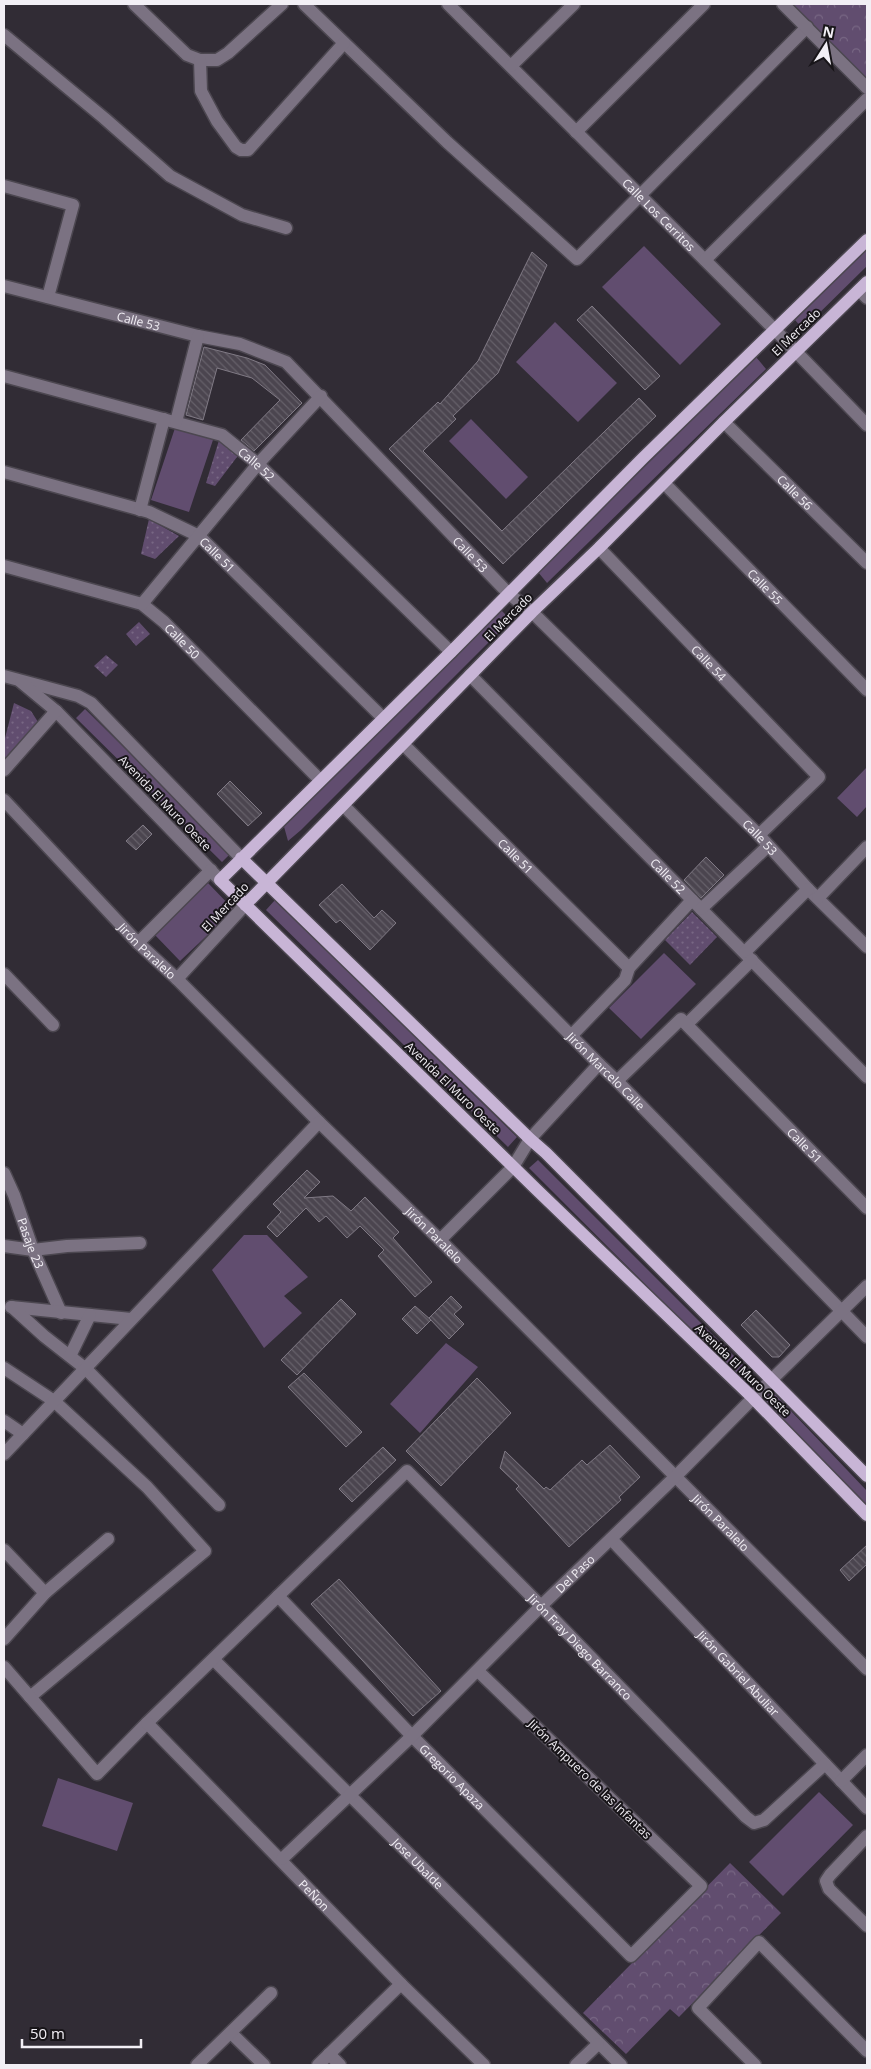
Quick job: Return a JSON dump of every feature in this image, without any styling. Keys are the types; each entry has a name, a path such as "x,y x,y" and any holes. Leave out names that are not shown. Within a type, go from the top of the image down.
{"main road":[{"name":"El Mercado","path":"220,880 509,594 642,458 776,331 867,240"},
{"name":"El Mercado","path":"246,905 532,612 599,548 795,352 864,290"},
{"name":"Avenida El Muro Oeste","path":"241,858 546,1153 867,1476"},
{"name":"Avenida El Muro Oeste","path":"220,880 513,1167 753,1398 867,1515"}],"street":[{"path":"134,4 187,55 200,60 216,60 228,53 282,4"},
{"name":"Calle Los Cerritos","path":"449,4 776,331 867,425"},
{"path":"511,66 574,4"},
{"path":"576,132 704,4"},
{"path":"783,4 867,88"},
{"path":"313,7 344,43 447,142 577,259 807,28"},
{"path":"4,35 170,176 242,215 286,228"},
{"path":"200,60 201,91 216,121 236,147 245,151 248,150 344,43"},
{"path":"705,260 867,99"},
{"path":"4,186 73,205 48,297"},
{"name":"Calle 53","path":"4,286 198,336 240,344 286,362 321,396 509,594 532,612 759,836 808,889 867,947"},
{"path":"140,510 198,336"},
{"name":"Calle 52","path":"4,376 222,435 258,464 451,652"},
{"path":"142,604 258,464 321,396"},
{"name":"Calle 56","path":"724,422 867,563"},
{"name":"Calle 51","path":"4,472 140,510 199,536 383,718"},
{"name":"Calle 55","path":"664,483 867,690"},
{"name":"Calle 54","path":"599,548 819,777 759,836"},
{"name":"Calle 50","path":"4,566 142,604 164,622 320,780"},
{"name":"Calle 52","path":"470,675 867,1077"},
{"name":"Avenida El Muro Oeste","path":"4,676 78,696 91,703 241,858"},
{"name":"Avenida El Muro Oeste","path":"20,680 56,711 220,880"},
{"path":"4,770 56,711"},
{"name":"Calle 51","path":"403,744 629,968"},
{"name":"Jirón Paralelo","path":"4,800 138,943 440,1240 867,1669"},
{"name":"Jirón Marcelo Calle","path":"343,805 598,1064 617,1081 867,1337"},
{"path":"571,1036 625,980 629,968 696,904 768,846"},
{"path":"818,898 867,847"},
{"path":"138,943 211,870"},
{"path":"617,1081 684,1021 748,956 808,889"},
{"name":"El Mercado","path":"177,980 246,905"},
{"path":"4,974 53,1025"},
{"name":"Calle 51","path":"684,1021 867,1208"},
{"path":"440,1240 513,1167 530,1139 598,1064"},
{"path":"4,1454 318,1122"},
{"name":"Pasaje 23","path":"4,1173 9,1194 61,1313"},
{"path":"4,1246 33,1250 67,1246 140,1243"},
{"name":"Del Paso","path":"282,1859 412,1736 541,1606 676,1476 867,1286"},
{"path":"8,1306 131,1319"},
{"path":"8,1306 86,1369 219,1505"},
{"path":"70,1356 90,1315"},
{"path":"4,1368 54,1401 147,1487 204,1551 30,1697"},
{"path":"4,1421 23,1434"},
{"name":"Jirón Fray Diego Barranco","path":"278,1596 406,1471 754,1823 764,1820 825,1764"},
{"path":"4,1639 45,1593 108,1539"},
{"name":"Jirón Gabriel Abuliar","path":"610,1539 841,1781 866,1804"},
{"path":"4,1550 45,1593"},
{"path":"4,1667 97,1774 278,1596"},
{"name":"Gregorio Apaza","path":"278,1596 412,1736 631,1956"},
{"name":"Jose Ubalde","path":"214,1660 621,2065"},
{"name":"Jirón Ampuero de las Infantas","path":"478,1671 701,1886 631,1956"},
{"name":"PeÑon","path":"147,1723 282,1859 401,1984 484,2065"},
{"path":"841,1781 867,1756"},
{"path":"867,1836 826,1881 829,1889 867,1926"},
{"path":"755,2065 698,2008 759,1942 867,2051"},
{"path":"318,2065 401,1984"},
{"path":"197,2065 271,1993"},
{"path":"231,2033 264,2065"},
{"path":"576,2065 598,2044"},
{"path":"329,2054 340,2065"}],"green space":[{"path":"790,4 867,4 867,82"},
{"path":"644,246 721,324 680,365 602,287"},
{"path":"867,248 867,266 803,329 795,320"},
{"path":"555,322 617,383 578,422 516,362"},
{"path":"756,357 766,369 547,583 538,572"},
{"path":"471,419 528,477 506,499 449,441"},
{"path":"176,425 214,437 189,512 151,500"},
{"path":"220,437 240,453 215,486 206,483"},
{"path":"149,519 179,536 155,559 141,554"},
{"path":"501,610 511,620 288,841 283,823"},
{"path":"139,622 150,634 136,646 126,634"},
{"path":"106,655 118,665 106,677 94,666"},
{"path":"14,703 31,711 38,722 4,759 4,742"},
{"path":"85,709 231,853 222,862 76,718"},
{"path":"867,767 867,806 857,817 837,798"},
{"path":"208,883 234,910 180,961 154,934"},
{"path":"275,900 517,1137 508,1147 266,910"},
{"path":"692,912 717,937 690,965 665,940"},
{"path":"664,953 696,984 641,1039 609,1008"},
{"path":"538,1160 751,1373 743,1382 529,1168"},
{"path":"244,1235 267,1235 308,1277 284,1296 302,1313 264,1348 212,1270"},
{"path":"446,1343 478,1367 420,1433 390,1404"},
{"path":"772,1391 867,1491 867,1506 764,1399"},
{"path":"58,1778 133,1803 117,1851 42,1826"},
{"path":"819,1792 853,1825 783,1896 749,1862"},
{"path":"730,1863 781,1913 679,2017 670,2009 626,2054 583,2013"}],"building":[{"path":"532,252 547,265 498,373 453,416 456,419 423,451 502,531 639,398 656,416 503,564 389,449 438,402 440,404 478,361"},
{"path":"592,306 660,376 645,390 577,320"},
{"path":"204,347 247,358 265,365 302,403 254,451 241,440 280,400 252,378 217,368 203,420 186,415"},
{"path":"230,781 262,813 248,826 217,794"},
{"path":"143,825 152,834 136,850 126,841"},
{"path":"706,857 724,875 701,898 684,880"},
{"path":"342,884 374,918 382,910 396,923 370,950 340,920 336,923 319,905"},
{"path":"307,1170 320,1182 304,1198 333,1196 351,1211 365,1197 399,1232 393,1238 432,1282 415,1297 378,1256 384,1250 360,1226 347,1238 326,1216 319,1222 306,1208 277,1237 267,1227 281,1212 273,1204"},
{"path":"451,1296 462,1307 454,1314 464,1324 449,1339 429,1318"},
{"path":"341,1299 356,1314 297,1375 281,1360"},
{"path":"415,1306 431,1320 417,1334 402,1319"},
{"path":"756,1310 790,1345 779,1357 772,1357 741,1325"},
{"path":"304,1373 362,1432 346,1447 288,1387"},
{"path":"477,1378 511,1413 441,1486 406,1451"},
{"path":"610,1445 640,1477 619,1497 621,1500 569,1547 516,1489 519,1486 500,1468 505,1451 544,1489 546,1487 550,1490 582,1460 587,1465"},
{"path":"383,1447 396,1460 352,1502 339,1489"},
{"path":"867,1545 867,1564 849,1581 840,1570"},
{"path":"339,1579 441,1691 413,1716 311,1604"}]}
